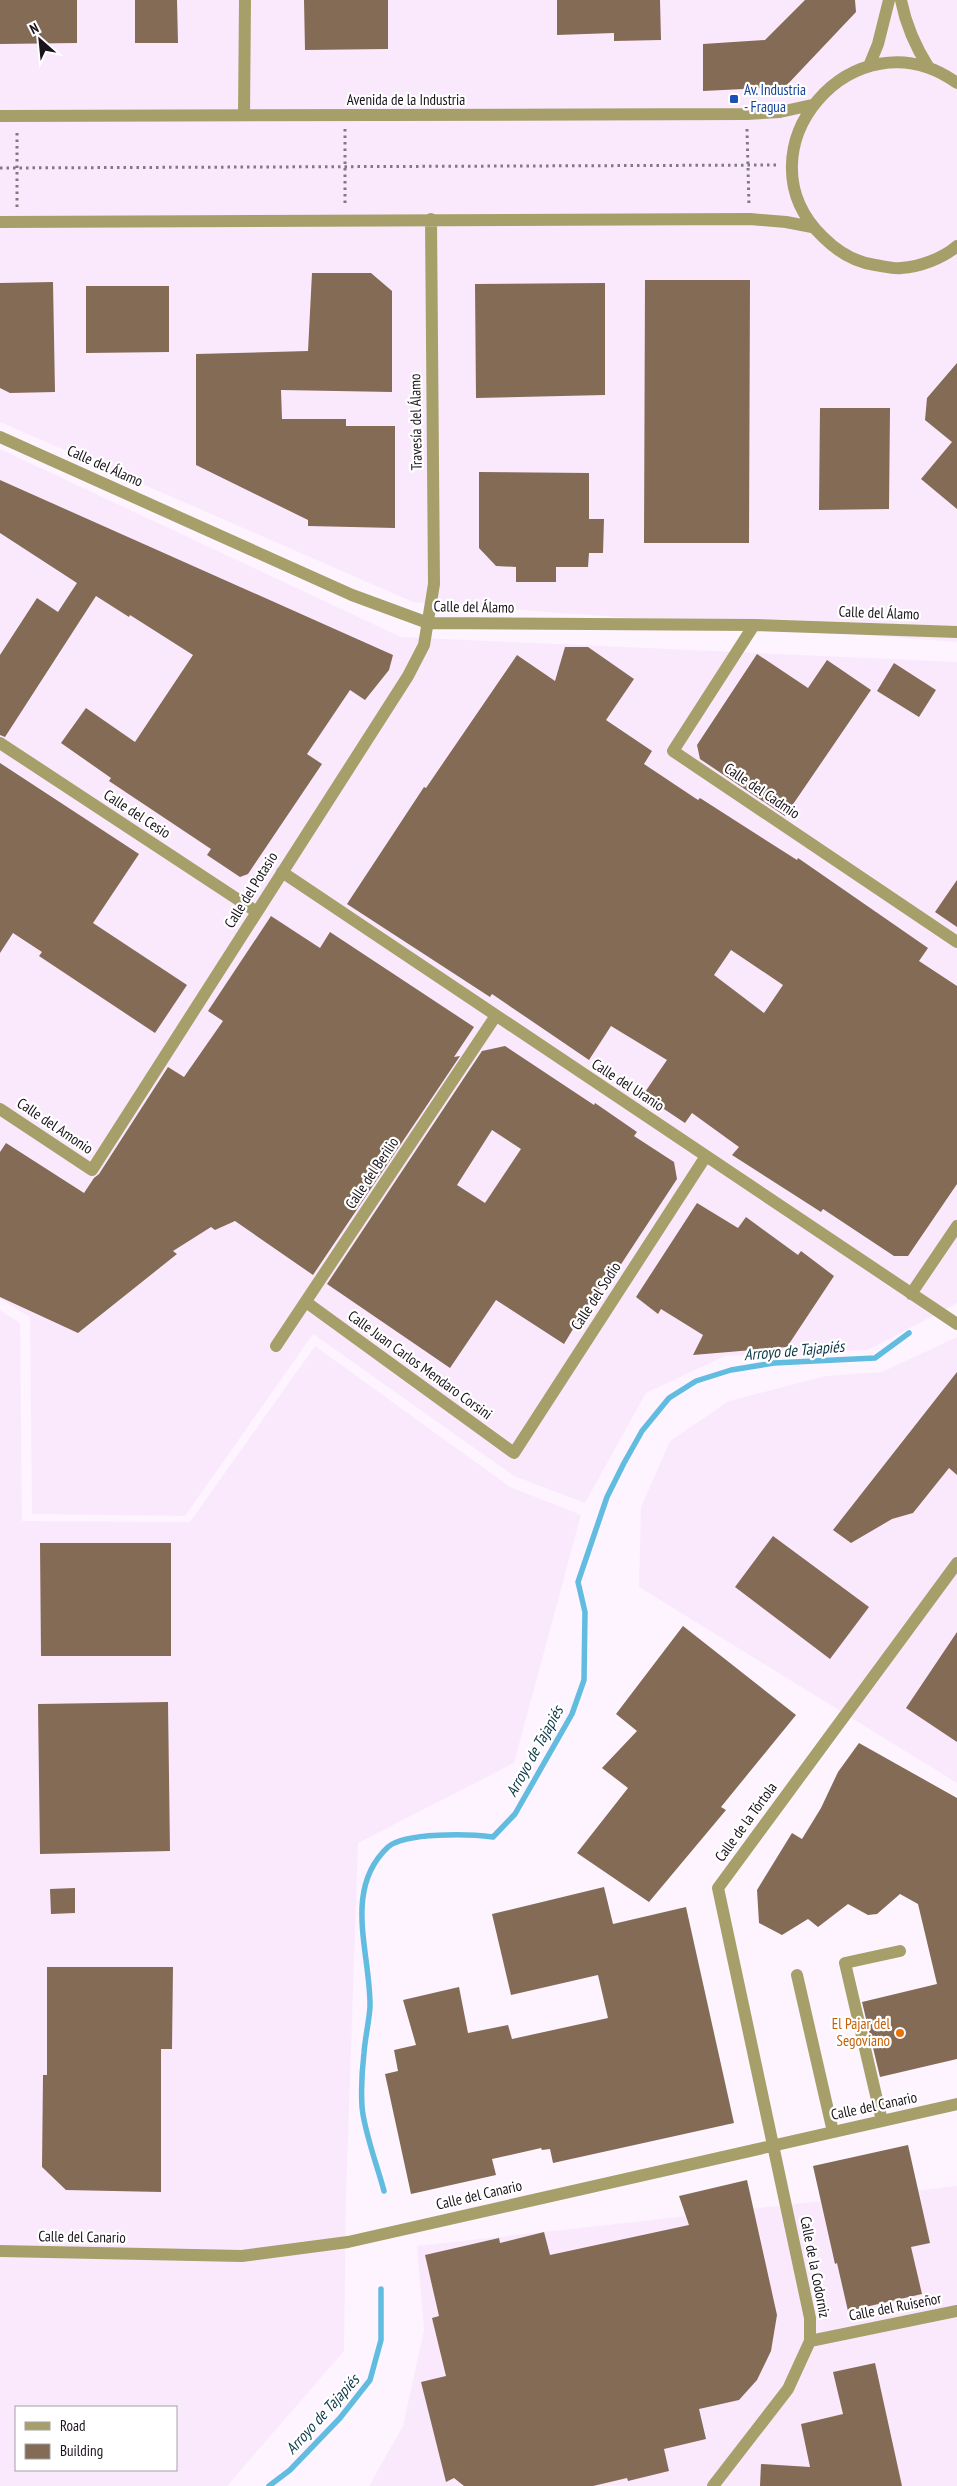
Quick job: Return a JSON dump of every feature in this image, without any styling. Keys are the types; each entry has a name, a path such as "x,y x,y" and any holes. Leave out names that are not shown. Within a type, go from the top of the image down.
{"street":[{"path":"244,115 245,0"},
{"path":"868,66 878,44 889,0"},
{"path":"901,0 904,19 913,41 929,68"},
{"path":"955,250 926,262 901,268 862,263 836,250 812,227 797,198 792,166 797,134 812,105 837,80 868,66 899,62 929,68 957,83"},
{"name":"Avenida de la Industria","path":"0,116 747,114 780,112 812,105"},
{"name":"Travesía del Álamo","path":"428,624 434,584 431,219"},
{"path":"0,222 750,219 786,222 812,227"},
{"name":"Calle del Álamo","path":"0,437 352,595 428,624 754,625 957,632"},
{"name":"Calle del Potasio","path":"92,1170 408,676 424,645 428,624"},
{"name":"Calle del Cadmio","path":"754,625 673,751 957,942"},
{"name":"Calle del Cesio","path":"0,743 257,912"},
{"name":"Calle del Uranio","path":"282,872 495,1017 957,1324"},
{"name":"Calle del Berilio","path":"276,1346 495,1017"},
{"name":"Calle del Amonio","path":"0,1109 92,1170"},
{"name":"Calle del Sodio","path":"514,1453 706,1156"},
{"path":"911,1294 957,1226"},
{"name":"Calle Juan Carlos Mendaro Corsini","path":"306,1302 514,1453"},
{"name":"Calle de la Tórtola","path":"773,2145 718,1888 957,1563"},
{"path":"882,2121 845,1963 900,1951"},
{"path":"797,1976 833,2132"},
{"name":"Calle del Canario","path":"0,2252 242,2256 348,2242 957,2104"},
{"name":"Calle de la Codorniz","path":"713,2486 788,2389 810,2341 810,2318 773,2145"},
{"name":"Calle del Ruiseñor","path":"810,2341 957,2311"}],"path":[{"path":"747,114 750,219"},
{"path":"17,222 18,116"},
{"path":"345,116 346,220"},
{"path":"0,168 777,165"}],"shaded area":[{"path":"0,0 957,0 957,642 413,602 0,422"},
{"path":"0,449 401,637 957,662 957,1303 868,1350 725,1356 646,1393 585,1503 514,1476 313,1334 185,1516 32,1514 30,1317 0,1299"},
{"path":"0,1310 20,1323 22,1521 190,1522 315,1346 510,1487 581,1515 514,1763 358,1843 346,2197 344,2351 227,2486 0,2486"},
{"path":"957,1337 957,1783 639,1587 641,1507 670,1441 729,1401 825,1376 882,1372"},
{"path":"957,2186 957,2486 369,2486 403,2426 424,2330 417,2246"}],"building":[{"path":"0,0 77,0 77,43 0,44"},
{"path":"135,0 177,0 178,43 135,43"},
{"path":"304,0 388,0 388,49 305,50"},
{"path":"557,0 660,0 661,40 614,41 614,33 557,35"},
{"path":"805,0 855,0 856,12 785,87 703,91 703,44 765,40"},
{"path":"312,273 371,273 392,291 392,392 281,390 282,419 346,419 346,426 395,426 395,528 308,526 308,520 196,465 196,354 308,351"},
{"path":"645,280 750,280 749,543 644,543"},
{"path":"53,282 55,392 10,393 0,388 0,283"},
{"path":"605,283 605,395 476,398 475,284"},
{"path":"86,286 169,286 169,352 86,353"},
{"path":"957,363 957,509 921,479 952,442 925,420 927,398"},
{"path":"820,408 890,408 889,509 819,510"},
{"path":"479,472 589,473 589,519 604,519 603,553 589,553 588,567 556,567 556,582 516,582 516,567 496,566 479,548"},
{"path":"0,480 393,655 389,670 365,700 350,690 307,754 322,764 248,874 240,877 207,855 211,849 109,781 111,778 61,743 86,708 135,742 193,655 130,615 129,617 96,596 5,737 0,735 0,655 37,598 58,612 77,583 0,533"},
{"path":"565,647 588,647 634,679 606,720 652,751 644,764 698,800 700,798 797,860 798,858 928,948 919,961 957,986 957,1184 908,1256 894,1256 823,1209 821,1212 732,1155 739,1147 692,1113 685,1123 643,1095 667,1060 611,1026 589,1060 492,994 490,997 347,904 424,787 426,788 517,655 555,681","holes":["731,950 783,985 764,1013 714,975"]},
{"path":"757,654 808,688 827,660 871,690 785,816 700,759 697,745"},
{"path":"894,663 936,690 919,717 877,691"},
{"path":"0,763 139,854 93,923 187,985 155,1033 39,956 42,952 13,933 0,953"},
{"path":"957,880 957,927 935,912"},
{"path":"271,916 320,948 330,932 474,1027 454,1057 460,1056 313,1275 235,1221 215,1230 211,1227 173,1251 177,1254 78,1333 0,1297 0,1152 6,1143 84,1193 99,1174 168,1067 184,1077 223,1021 208,1011"},
{"path":"505,1046 594,1105 595,1103 637,1132 634,1136 674,1162 677,1179 612,1278 609,1276 585,1309 564,1344 496,1300 450,1368 327,1284 482,1051","holes":["492,1130 521,1149 485,1203 457,1185"]},
{"path":"697,1203 738,1228 746,1217 798,1255 801,1251 834,1276 787,1347 693,1355 703,1335 661,1309 658,1314 636,1297"},
{"path":"957,1372 957,1475 949,1468 913,1513 892,1519 851,1543 833,1530"},
{"path":"773,1536 869,1607 830,1659 735,1587"},
{"path":"40,1543 171,1543 171,1656 41,1656"},
{"path":"683,1626 796,1715 721,1807 726,1810 649,1902 577,1853 628,1788 602,1768 637,1731 616,1714"},
{"path":"957,1632 957,1742 906,1708"},
{"path":"168,1702 170,1851 40,1854 38,1704"},
{"path":"859,1743 957,1798 957,2059 880,2077 862,2002 937,1984 918,1904 900,1894 877,1914 868,1915 848,1904 818,1927 808,1919 782,1935 759,1923 757,1890 792,1833 802,1839 821,1808 838,1772"},
{"path":"604,1887 613,1924 686,1907 734,2123 553,2163 550,2149 542,2150 541,2148 492,2159 496,2175 411,2194 385,2074 398,2071 394,2050 416,2045 403,2000 459,1987 468,2033 508,2025 512,2039 608,2018 598,1975 511,1995 492,1914"},
{"path":"75,1888 75,1913 51,1914 50,1889"},
{"path":"47,1967 173,1967 172,2049 161,2049 161,2192 66,2190 42,2167 43,2075 47,2075"},
{"path":"908,2145 930,2243 911,2247 922,2294 848,2311 837,2263 835,2264 813,2166"},
{"path":"747,2180 777,2315 771,2351 757,2380 739,2400 699,2409 706,2439 664,2449 669,2471 628,2481 627,2478 593,2486 464,2486 454,2478 446,2482 421,2382 446,2376 432,2318 439,2316 425,2255 499,2238 500,2243 544,2232 550,2255 689,2225 679,2196"},
{"path":"875,2363 902,2486 760,2486 761,2464 810,2467 801,2424 843,2414 833,2372"}],"waterway":[{"name":"Arroyo de Tajapiés","path":"384,2191 365,2125 362,2100 363,2066 370,2007 362,1923 362,1903 366,1883 374,1864 388,1847 396,1842 408,1839 438,1835 493,1837 515,1814 572,1714 584,1680 585,1612 578,1582 607,1497 642,1431 669,1398 696,1381 731,1370 774,1363 875,1358 909,1333"},
{"name":"Arroyo de Tajapiés","path":"269,2486 290,2470 340,2418 370,2380 381,2340 381,2289"}],"place":[{"name":"Av. Industria - Fragua","path":"734,99"},
{"name":"El Pajar del Segoviano","path":"900,2033"}]}
